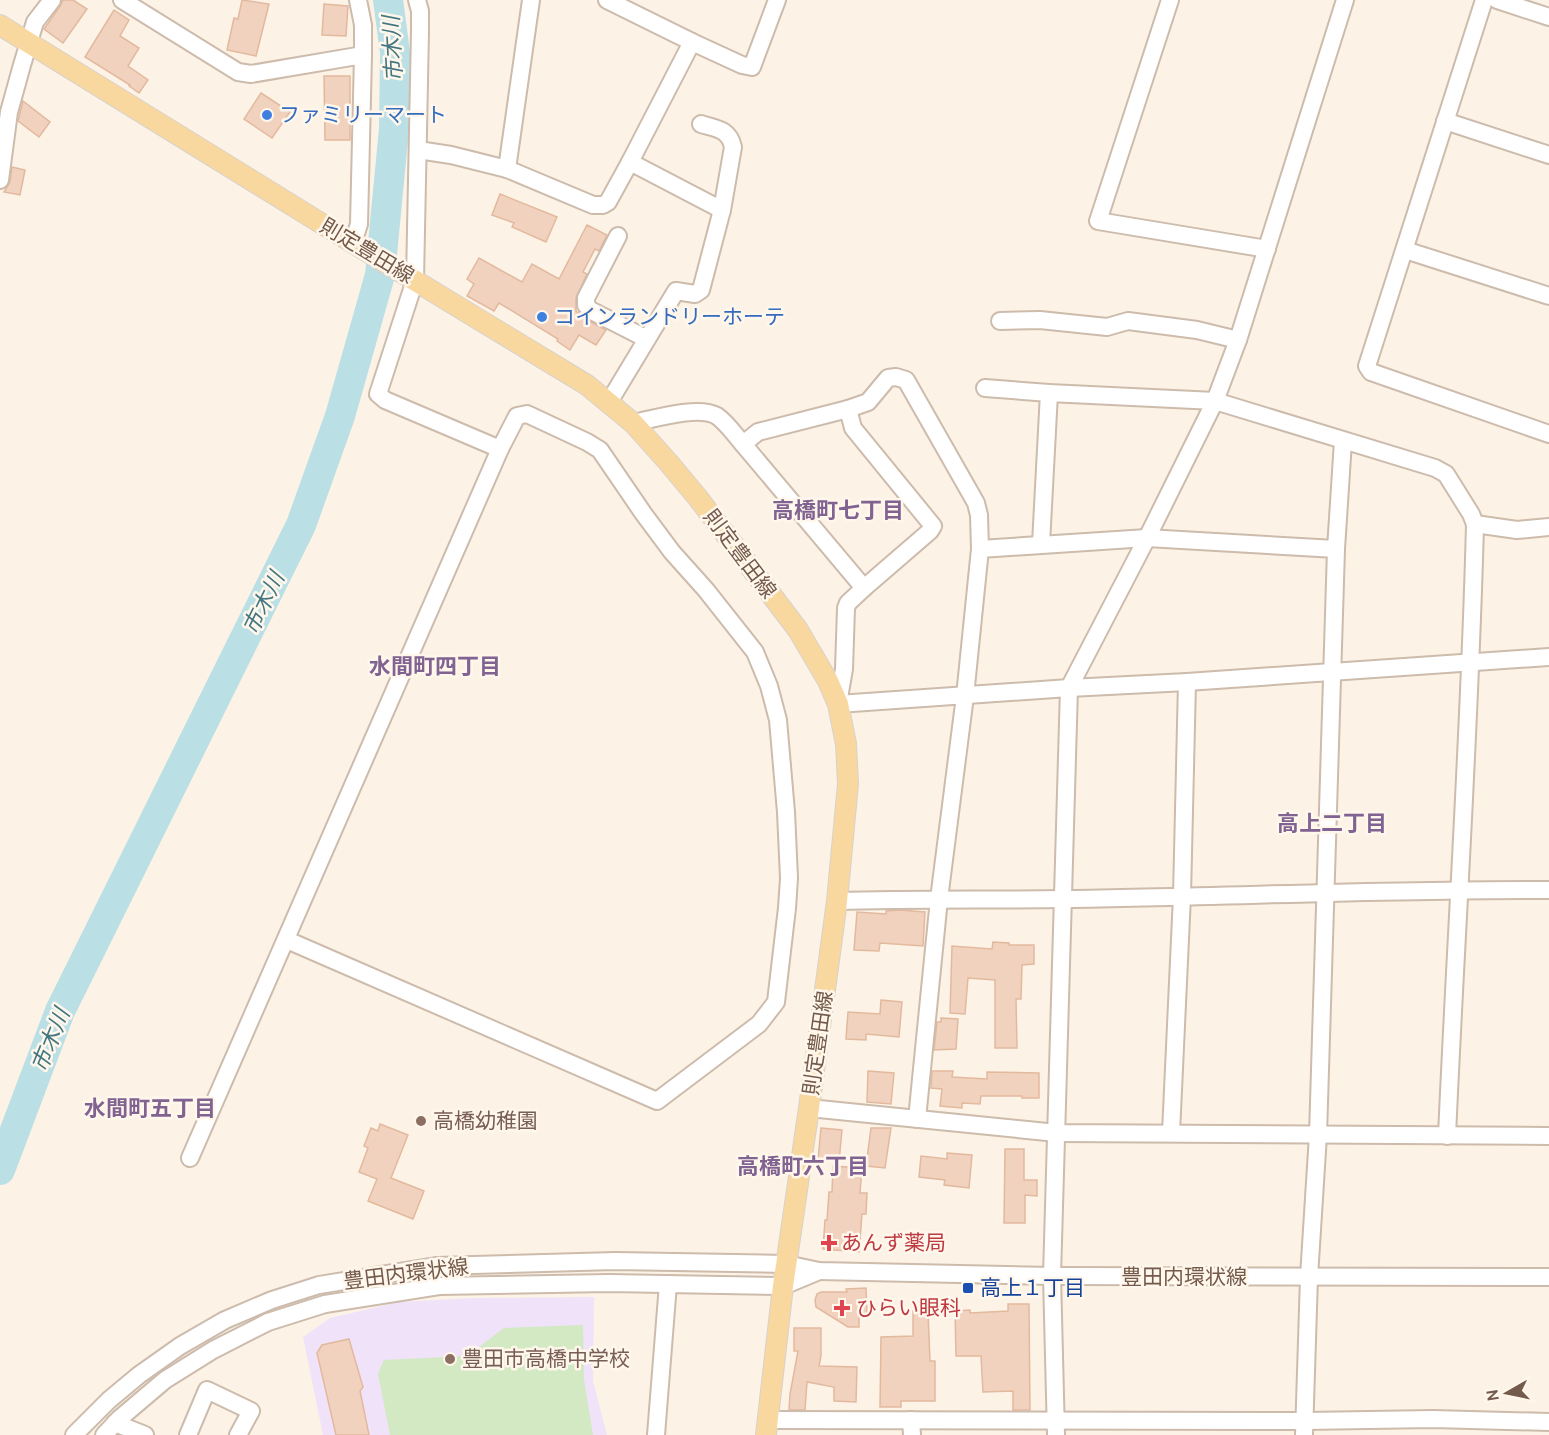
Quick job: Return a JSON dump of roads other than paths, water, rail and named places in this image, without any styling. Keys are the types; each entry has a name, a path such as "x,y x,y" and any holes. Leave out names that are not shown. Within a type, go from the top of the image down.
{"main road":[{"name":"則定豊田線","path":"0,25 587,385 609,402 633,423 698,498 798,630 828,681 838,704 846,744 848,784 837,901 783,1286 767,1428"}],"street":[{"path":"0,180 9,112 28,42 35,22 52,0"},
{"path":"122,0 238,72 250,74 363,55"},
{"path":"353,243 360,224 363,25 358,0"},
{"path":"417,0 420,11 420,31 415,280 378,394 385,400 500,449"},
{"path":"507,169 531,0"},
{"path":"607,0 692,42 742,65 752,67 777,0"},
{"path":"1170,0 1098,221 1267,249"},
{"path":"1056,1427 1052,1276 1069,688 1148,538 1215,401 1238,340 1345,0"},
{"path":"1484,0 1367,366 1371,372 1549,434"},
{"path":"1497,0 1549,17"},
{"path":"418,150 451,155 507,169 593,205 603,205 608,202 630,162 692,42"},
{"path":"1445,121 1549,155"},
{"path":"609,402 676,291 695,294 699,292 722,210 733,147 731,138 724,131 701,124"},
{"path":"630,162 722,210"},
{"path":"618,236 586,298 586,305 591,310 647,339"},
{"path":"1405,250 1549,296"},
{"path":"1000,321 1040,320 1107,327 1128,321 1197,330 1238,340"},
{"path":"743,444 758,432 868,402 888,378 896,377 906,380 976,503 979,515 980,549 965,696 939,899 917,1119"},
{"path":"985,388 1215,401 1436,468 1446,474 1472,514 1475,524 1472,662 1458,890 1447,1136"},
{"path":"1041,544 1049,393"},
{"path":"848,409 854,428 933,526 848,603 844,669 838,704 1549,657"},
{"path":"633,423 685,412 716,415 864,588"},
{"path":"190,1158 500,449 517,416 527,414 600,450 672,552 706,590 755,652 769,686 777,720 786,812 789,878 776,1002 759,1024 657,1101 287,940"},
{"path":"1305,1428 1309,1277 1318,1135 1336,549 1343,441"},
{"path":"1475,524 1517,530 1549,527"},
{"path":"980,549 1148,538 1336,549"},
{"path":"1171,1133 1182,896 1187,682"},
{"path":"837,901 1549,890"},
{"path":"809,1108 1057,1133 1549,1136"},
{"name":"豊田内環状線","path":"74,1435 108,1400 139,1375 180,1346 225,1320 272,1300 319,1284 436,1266 615,1261 786,1264 819,1271 1052,1276 1549,1277"},
{"name":"豊田内環状線","path":"110,1429 165,1380 213,1350 268,1322 325,1304 439,1286 609,1283 783,1286 819,1271"},
{"path":"656,1435 668,1284"},
{"path":"188,1435 207,1390 251,1411 238,1435"},
{"path":"767,1428 1305,1428 1432,1427 1549,1422"},
{"path":"110,1429 145,1435"}],"waterway":[{"name":"市木川","path":"0,1170 60,1011 301,525 340,416 380,275 394,129 395,52 388,0"}],"place":[{"name":"ファミリーマート","path":"267,115"},
{"name":"コインランドリーホーテ","path":"542,317"},
{"name":"高橋幼稚園","path":"421,1121"},
{"name":"あんず薬局","path":"829,1243"},
{"name":"高上１丁目","path":"968,1288"},
{"name":"ひらい眼科","path":"842,1308"},
{"name":"豊田市高橋中学校","path":"450,1359"}],"district":[{"name":"高橋町七丁目","path":"838,510"},
{"name":"水間町四丁目","path":"435,666"},
{"name":"高上二丁目","path":"1332,823"},
{"name":"水間町五丁目","path":"150,1108"},
{"name":"高橋町六丁目","path":"803,1166"}]}
